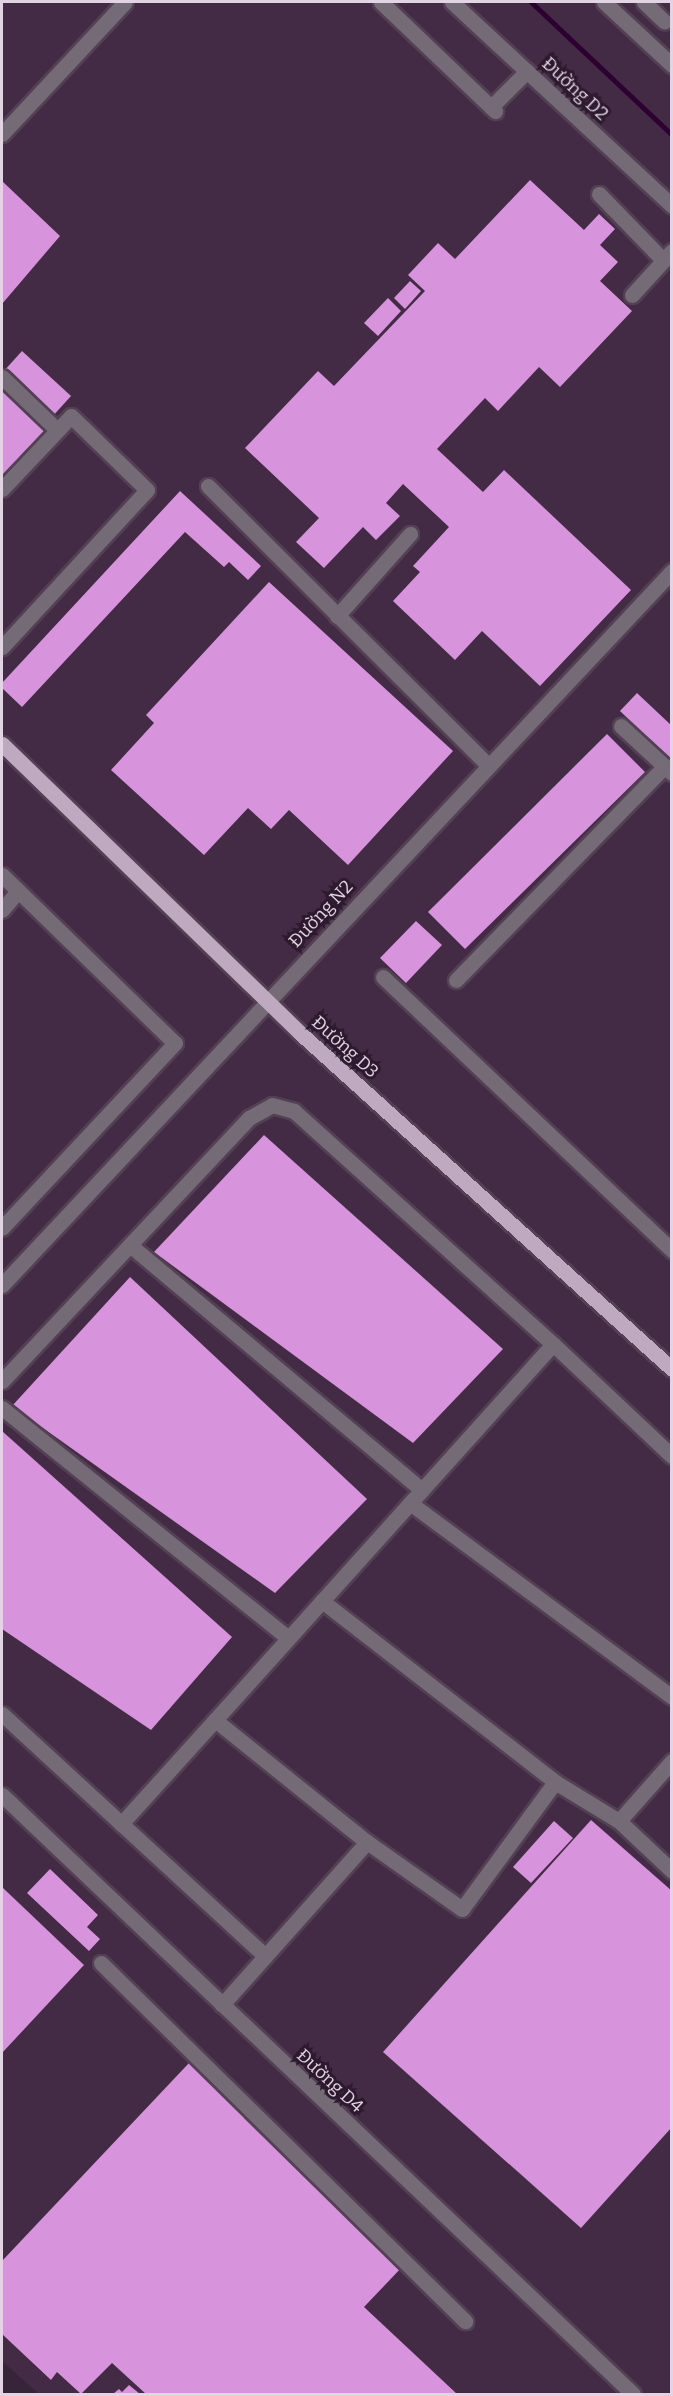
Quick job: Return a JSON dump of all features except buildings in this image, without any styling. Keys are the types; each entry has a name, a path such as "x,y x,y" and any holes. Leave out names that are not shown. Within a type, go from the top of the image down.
{"main road":[{"name":"Đường D3","path":"2,744 266,1000 672,1369"}],"street":[{"path":"2,134 125,2"},
{"path":"381,2 493,109 527,71"},
{"name":"Đường D2","path":"452,2 672,206"},
{"path":"603,2 672,65"},
{"path":"644,2 664,21"},
{"path":"599,194 667,256 632,295"},
{"path":"2,377 57,430"},
{"path":"2,489 70,416 147,490 2,647"},
{"path":"208,486 488,765"},
{"path":"337,616 410,534"},
{"name":"Đường N2","path":"2,1285 266,1000 672,571"},
{"path":"456,980 668,769 621,726"},
{"path":"2,875 175,1042 2,1228"},
{"path":"2,910 18,891"},
{"path":"383,977 672,1250"},
{"path":"2,1381 249,1118 272,1105 284,1106 304,1120 553,1344 672,1456"},
{"path":"130,1245 422,1490"},
{"path":"121,1824 553,1344"},
{"path":"2,1408 288,1638"},
{"path":"410,1503 672,1697"},
{"path":"322,1601 555,1782 619,1821 672,1871"},
{"path":"2,1714 265,1956"},
{"path":"215,1720 367,1842 462,1909 555,1782"},
{"path":"619,1821 672,1761"},
{"name":"Đường D4","path":"2,1795 633,2394"},
{"path":"222,2005 367,1842"},
{"path":"101,1963 465,2321"}],"shaded area":[{"path":"2,2 671,2 671,2394 39,2394 2,2361"}],"waterway":[{"path":"531,2 672,135"}]}
